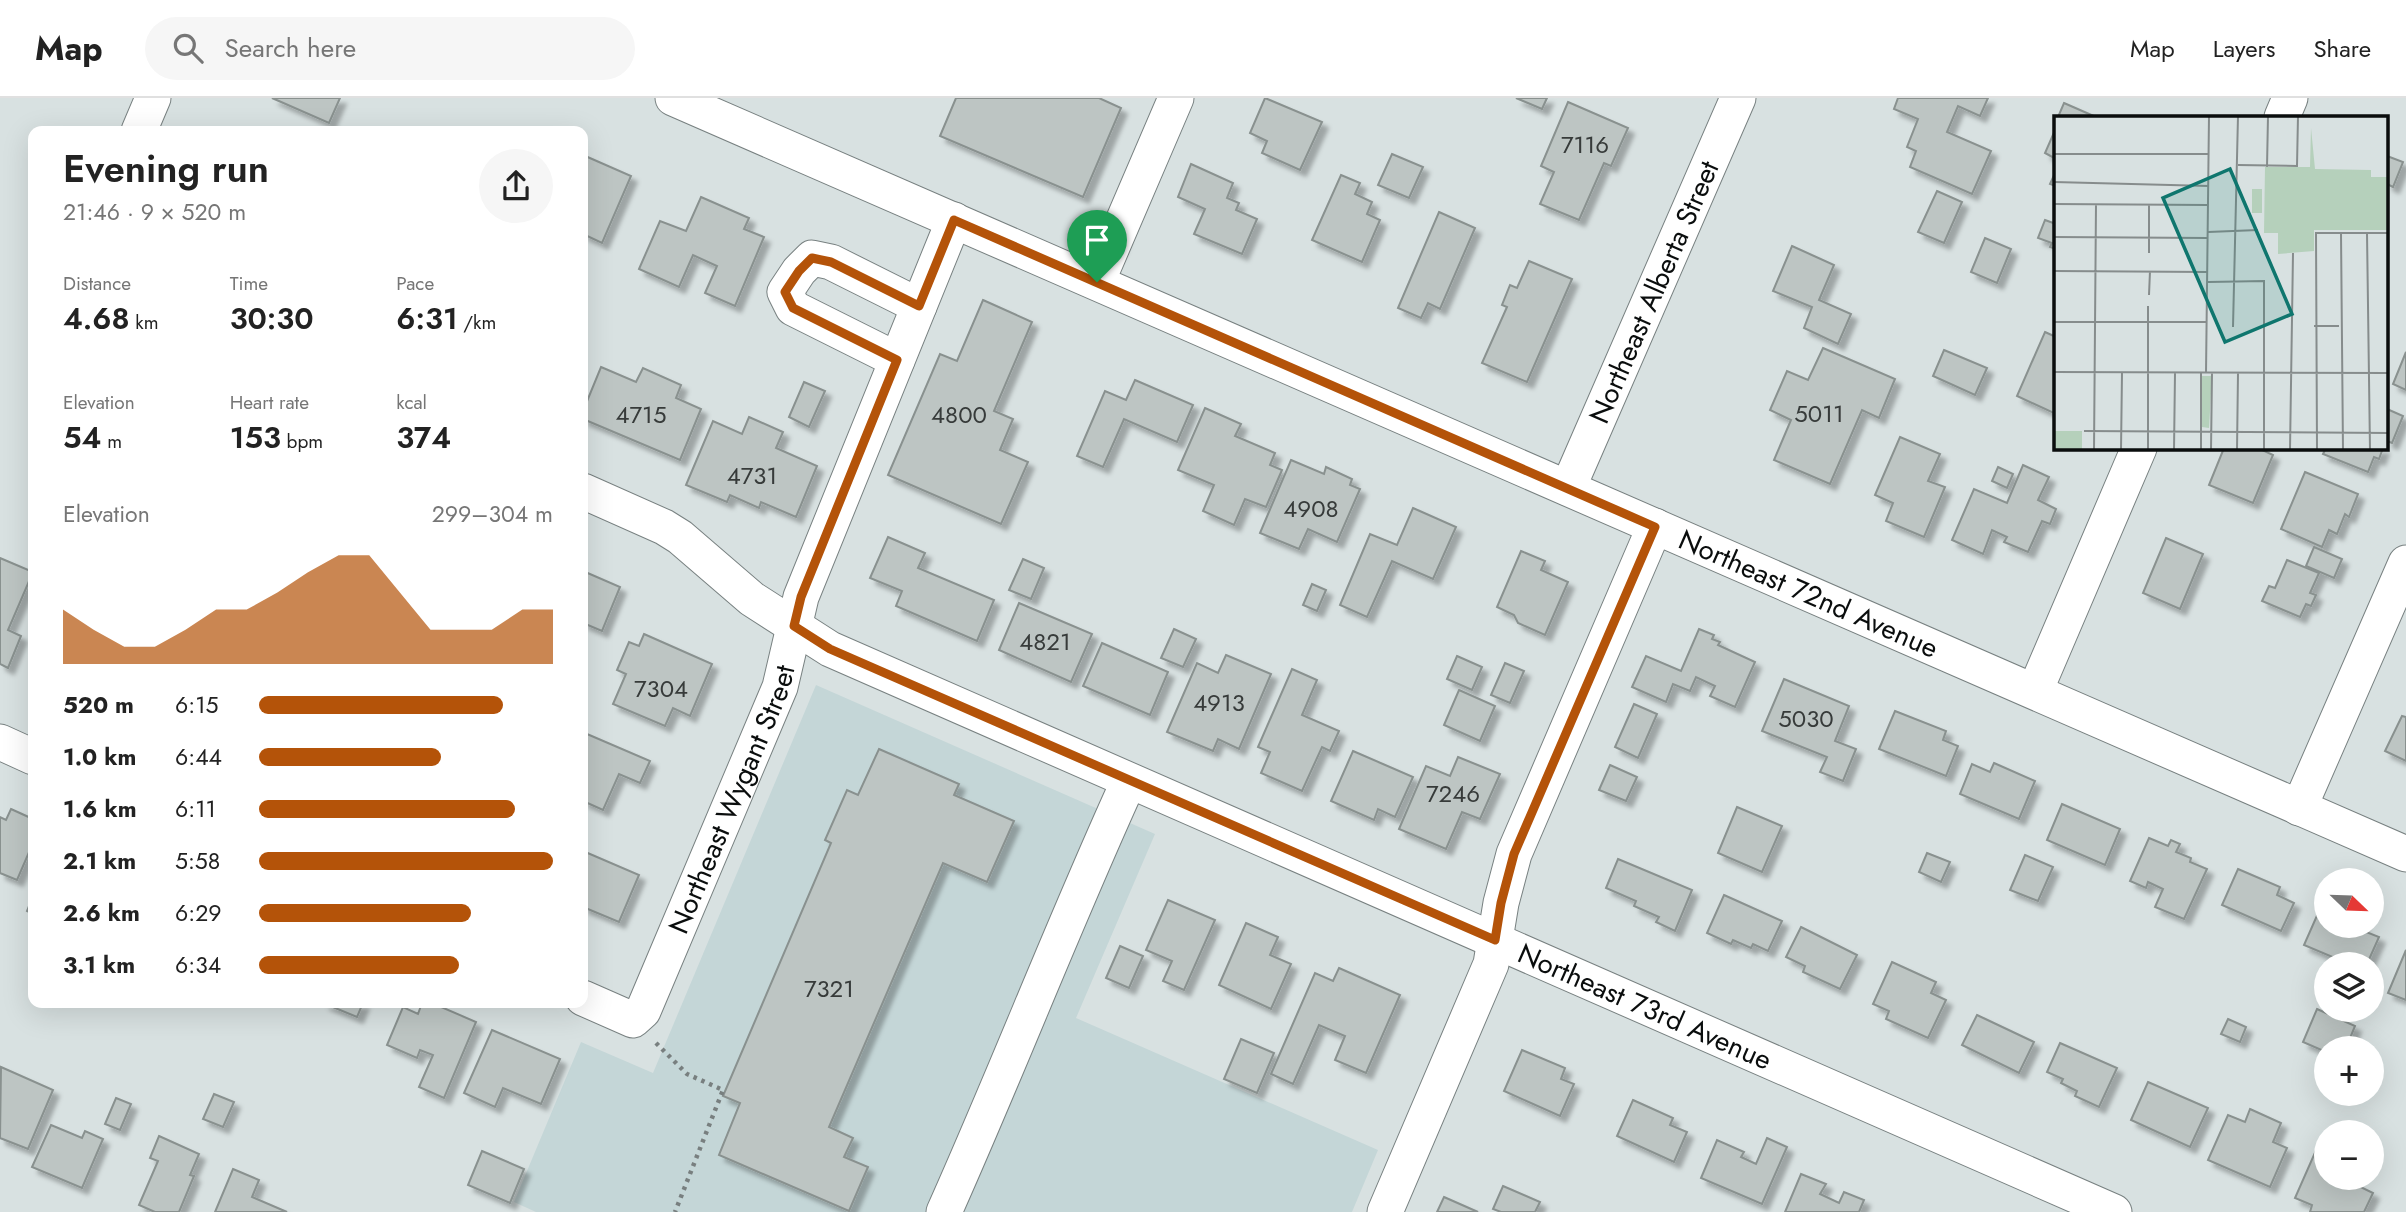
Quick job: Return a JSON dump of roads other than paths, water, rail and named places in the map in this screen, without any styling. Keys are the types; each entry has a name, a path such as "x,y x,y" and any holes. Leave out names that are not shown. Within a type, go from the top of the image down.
{"street":[{"path":"141,126 153,98"},
{"name":"Northeast 72nd Avenue","path":"673,98 2406,854"},
{"path":"1097,282 1176,98"},
{"name":"Northeast Alberta Street","path":"1568,488 1738,98"},
{"path":"2281,116 2290,98"},
{"name":"Northeast Wygant Street","path":"588,1000 633,1020 643,1011 780,687 801,597 954,220"},
{"path":"897,360 793,308 785,292 812,258 831,262 919,306"},
{"path":"2035,691 2138,450"},
{"name":"Northeast 73rd Avenue","path":"588,493 664,527 680,537 752,599 830,649 2114,1212"},
{"path":"1385,1212 1491,964 1501,903 1514,854 1655,527"},
{"path":"2299,808 2406,563"},
{"path":"0,742 28,755"},
{"path":"944,1212 1074,902 1129,780"}]}
